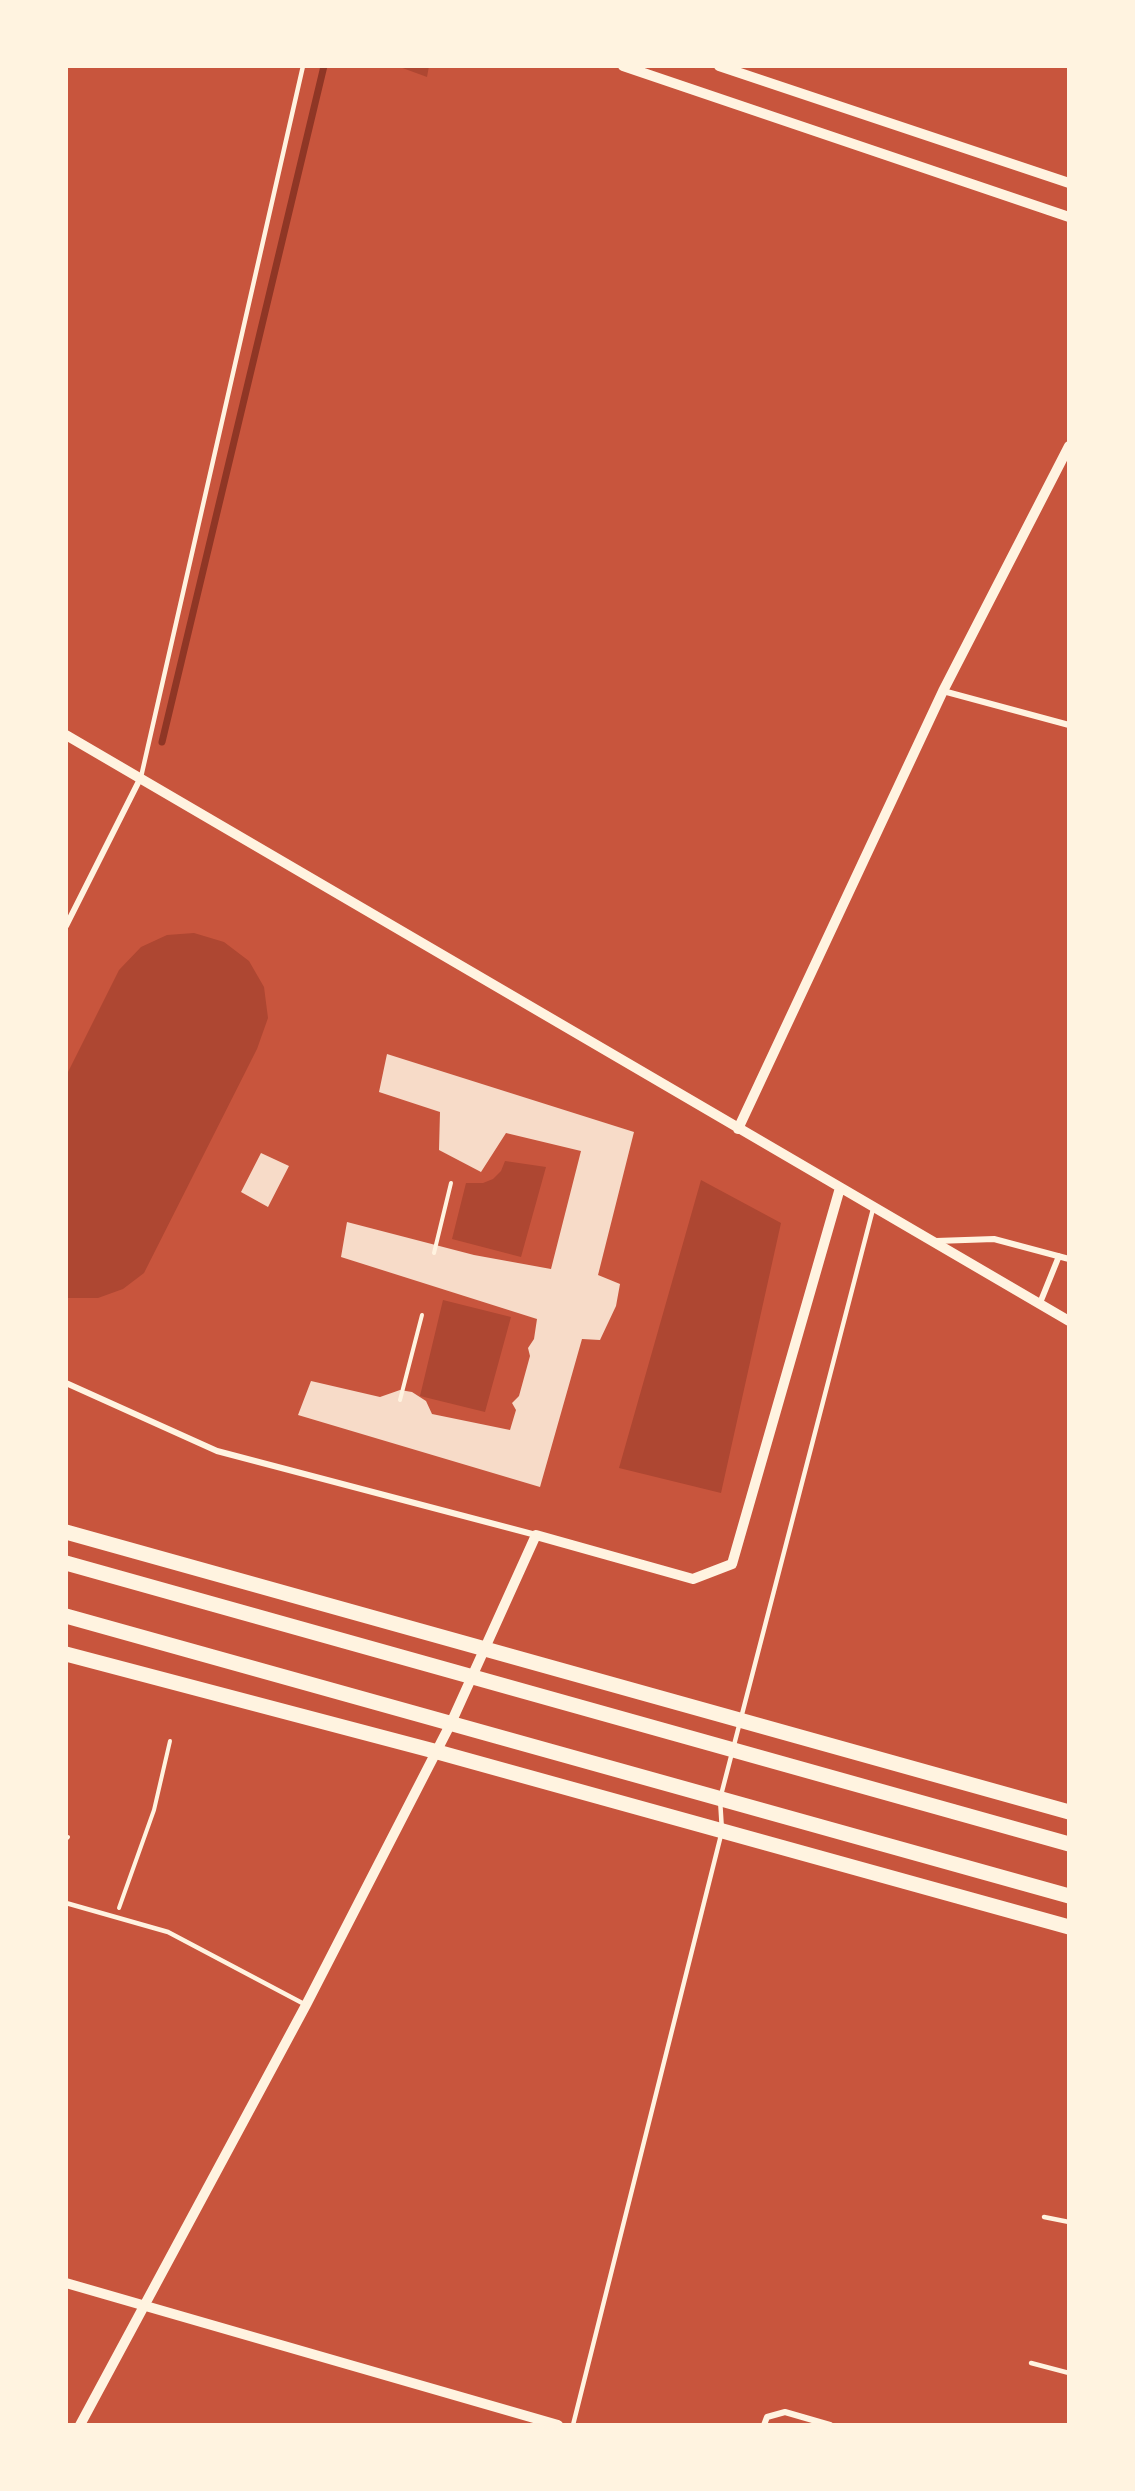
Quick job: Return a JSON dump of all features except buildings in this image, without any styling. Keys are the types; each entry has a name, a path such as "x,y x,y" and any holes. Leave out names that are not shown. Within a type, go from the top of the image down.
{"main road":[{"path":"66,1532 1069,1812"},
{"path":"66,1563 1069,1844"},
{"path":"66,1616 1069,1896"},
{"path":"66,1654 434,1751 1069,1927"}],"street":[{"path":"623,66 1069,217"},
{"path":"719,66 1069,183"},
{"path":"738,1129 943,691 1069,446"},
{"path":"943,691 1069,725"},
{"path":"66,735 1069,1321"},
{"path":"66,926 141,777"},
{"path":"66,1383 218,1451 536,1534 693,1579 732,1564 840,1188"},
{"path":"933,1241 993,1239 1069,1259"},
{"path":"1040,1303 1059,1256"},
{"path":"80,2425 306,2005 434,1751 451,1723 536,1534"},
{"path":"66,2283 146,2304 558,2425"},
{"path":"764,2425 767,2417 786,2412 830,2425"}],"lane":[{"path":"141,777 303,66"},
{"path":"573,2425 722,1831 720,1799 732,1750 874,1207"},
{"path":"66,1912 67,1903 168,1932 306,2005"},
{"path":"1044,2217 1069,2222"},
{"path":"1031,2362 1069,2373"}],"path":[{"path":"434,1253 451,1183"},
{"path":"400,1400 422,1315"},
{"path":"116,1917 154,1810 170,1741"}],"shaded area":[{"path":"397,66 429,66 427,77"},
{"path":"194,933 224,942 249,961 264,987 268,1018 257,1049 144,1273 123,1289 98,1298 66,1298 66,1076 119,970 141,947 167,935"},
{"path":"505,1161 546,1167 521,1257 452,1239 466,1183 483,1183 493,1179 501,1171"},
{"path":"701,1180 781,1223 721,1493 619,1468"},
{"path":"443,1300 511,1317 485,1412 420,1396"}],"waterway":[{"path":"162,742 324,66"}]}
